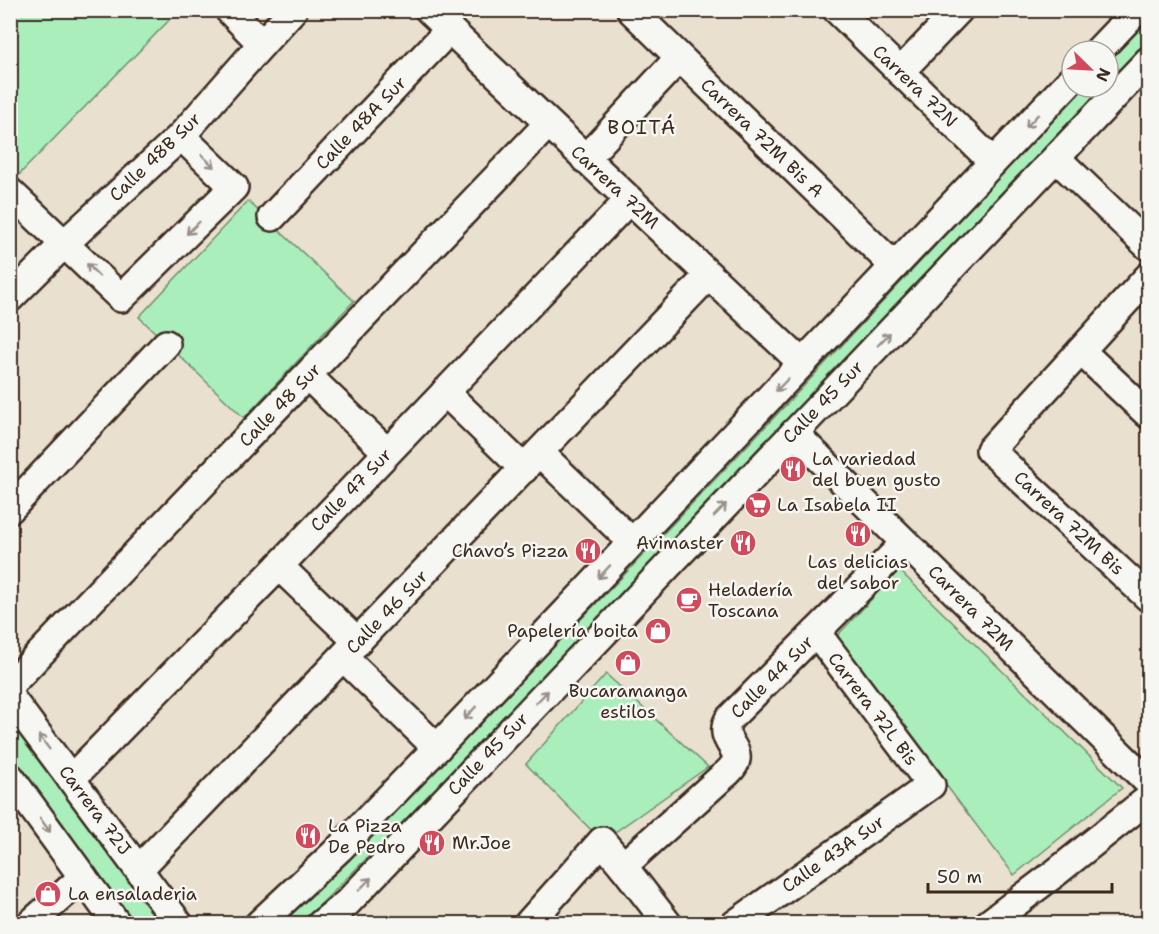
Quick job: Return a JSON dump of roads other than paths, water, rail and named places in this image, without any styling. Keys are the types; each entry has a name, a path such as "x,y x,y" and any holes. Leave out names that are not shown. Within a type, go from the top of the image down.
{"street":[{"path":"229,10 262,44"},
{"name":"Calle 48B Sur","path":"10,298 64,244 181,136 293,10"},
{"name":"Carrera 72M","path":"429,10 802,363"},
{"name":"Carrera 72M Bis A","path":"631,10 894,266"},
{"name":"Carrera 72N","path":"837,10 993,162"},
{"path":"900,72 959,10"},
{"path":"1109,39 1137,10"},
{"name":"Calle 48A Sur","path":"272,217 450,30"},
{"path":"585,159 679,58"},
{"name":"Calle 45 Sur","path":"321,924 347,903 1149,61"},
{"path":"259,924 339,849 437,748 1060,92"},
{"name":"Calle 48 Sur","path":"10,686 548,124"},
{"path":"10,192 121,298 234,187 181,136"},
{"path":"1056,158 1149,246"},
{"name":"Calle 47 Sur","path":"71,779 279,566 628,200"},
{"name":"Calle 46 Sur","path":"139,870 709,275"},
{"path":"1149,277 1081,351 1149,414"},
{"path":"10,509 166,344"},
{"name":"Carrera 72M Bis","path":"1081,351 990,450 1149,597"},
{"path":"308,376 387,452"},
{"path":"445,392 632,542"},
{"name":"Carrera 72M","path":"794,434 1149,782"},
{"name":"Calle 44 Sur","path":"623,866 731,770 737,759 725,734 725,726 729,719 905,543"},
{"path":"279,566 437,748"},
{"name":"Carrera 72L Bis","path":"816,632 931,785"},
{"name":"Carrera 72J","path":"10,697 179,924"},
{"path":"10,777 117,924"},
{"name":"Calle 43A Sur","path":"735,924 931,785"},
{"path":"988,924 1149,799"},
{"path":"528,924 602,841 668,924"},
{"path":"30,924 83,877"}],"place":[{"name":"La variedad del buen gusto","path":"793,469"},
{"name":"La Isabela II","path":"758,505"},
{"name":"Las delicias del sabor","path":"858,534"},
{"name":"Avimaster","path":"743,543"},
{"name":"Chavo’s Pizza","path":"588,551"},
{"name":"Heladería Toscana","path":"689,600"},
{"name":"Papelería boita","path":"658,631"},
{"name":"Bucaramanga estilos","path":"628,663"},
{"name":"La Pizza De Pedro","path":"308,836"},
{"name":"Mr.Joe","path":"432,843"},
{"name":"La ensaladeria","path":"48,894"}],"district":[{"name":"BOITÁ","path":"642,127"}]}
